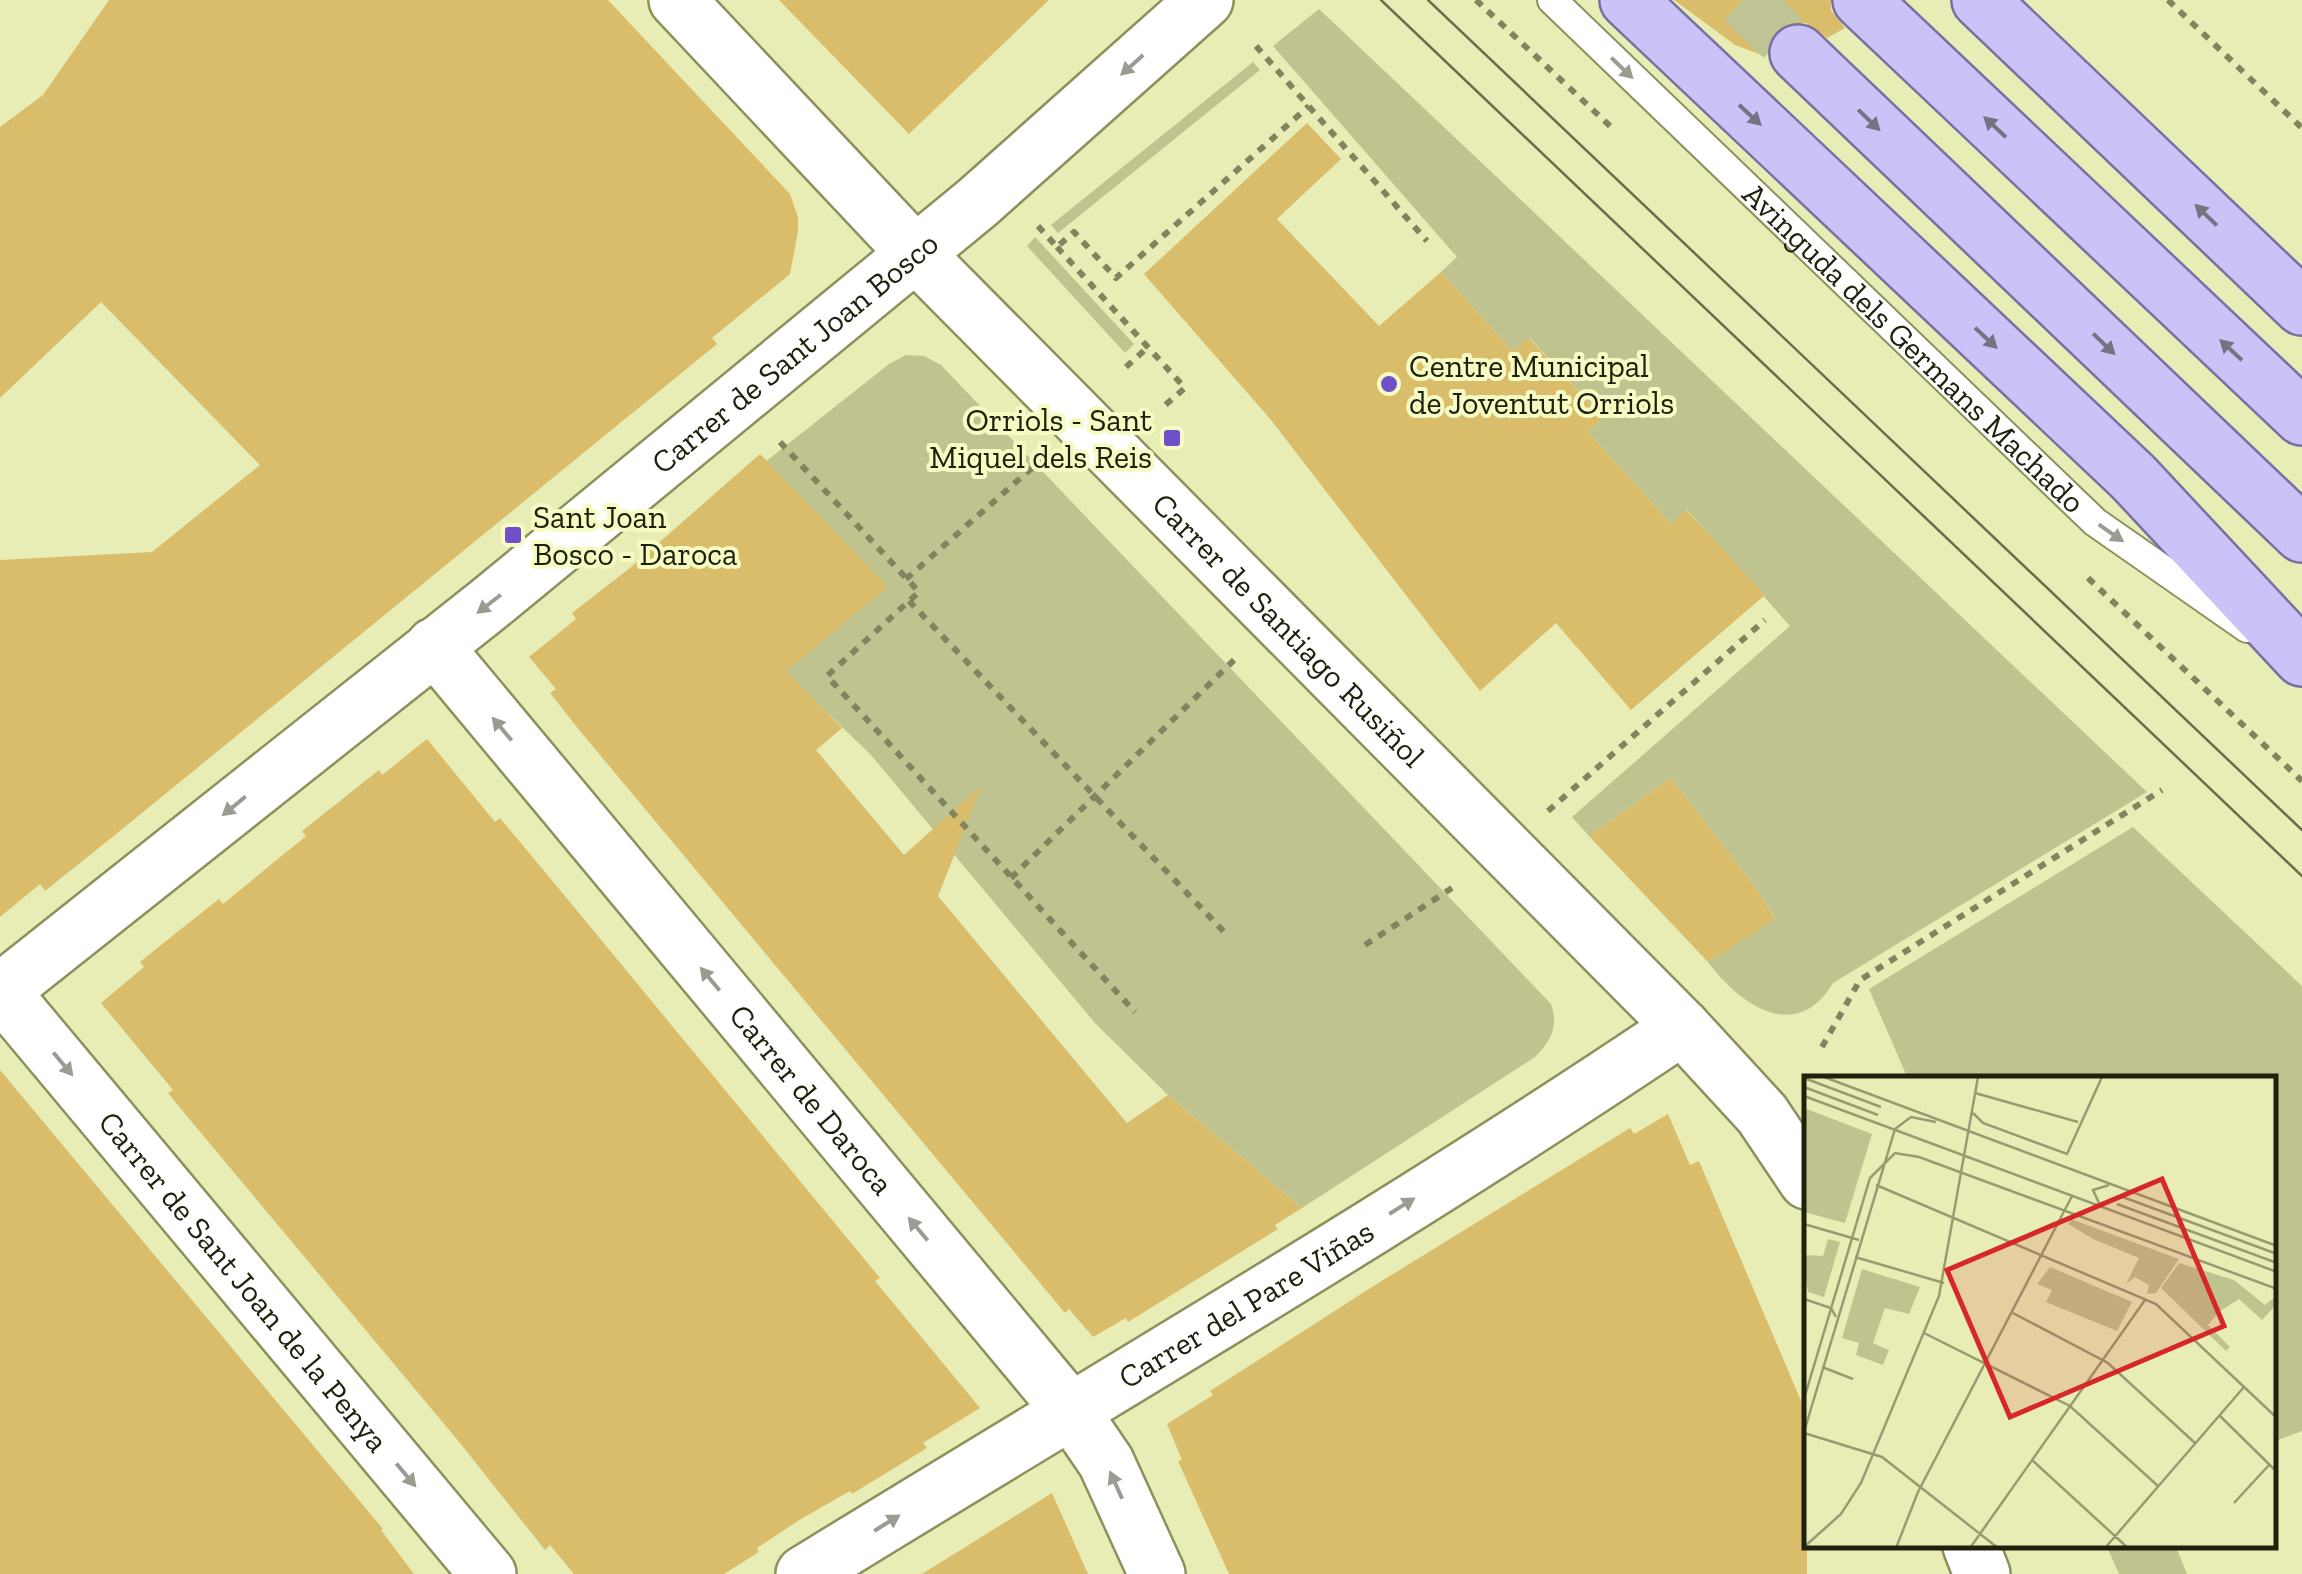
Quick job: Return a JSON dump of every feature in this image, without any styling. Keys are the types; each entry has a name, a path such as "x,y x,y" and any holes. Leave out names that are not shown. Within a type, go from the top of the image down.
{"main road":[{"name":"Avinguda dels Germans Machado","path":"1628,0 2133,477 2302,658"},
{"path":"1654,0 1705,73"},
{"path":"1861,0 2302,418"},
{"path":"1980,0 2302,307"},
{"path":"1798,53 2302,534"}],"street":[{"name":"Carrer de Santiago Rusiñol","path":"677,0 914,252 1682,1028 1762,1114 1804,1177"},
{"name":"Carrer de Sant Joan Bosco","path":"0,991 489,604 977,203 1205,0"},
{"name":"Carrer de Daroca","path":"434,646 1071,1411 1106,1462 1156,1574"},
{"name":"Carrer de Sant Joan de la Penya","path":"0,991 488,1574"},
{"name":"Carrer del Pare Viñas","path":"804,1574 1600,1083 1682,1028"},
{"path":"1972,1549 1982,1574"}],"lane":[{"name":"Avinguda dels Germans Machado","path":"1552,0 2095,522 2302,667"}],"path":[{"path":"2168,0 2302,128"},
{"path":"1256,46 1427,242"},
{"path":"1057,248 1074,232 1116,278 1309,106"},
{"path":"1038,226 1185,388 1164,406"},
{"path":"1126,366 1148,347"},
{"path":"776,437 918,592 826,676 1135,1012"},
{"path":"906,579 1045,456"},
{"path":"909,600 1226,934"},
{"path":"1547,812 1765,620"},
{"path":"1011,878 1238,656"},
{"path":"1822,1047 1860,980 2162,790"},
{"path":"1365,945 1460,884"}],"green space":[{"path":"1319,9 2147,792 1833,983 1818,1002 1802,1012 1768,1012 1735,992 1708,962 1775,918 1671,778 1589,836 1572,817 1790,626 1687,510 1671,524 1588,432 1603,418 1530,338 1512,351 1441,272 1457,257 1273,46"},
{"path":"1253,62 1260,70 1058,233 1051,225"},
{"path":"1035,237 1134,344 1125,353 1027,246"},
{"path":"906,355 924,356 941,365 1551,1004 1552,1033 1535,1057 1302,1208 1168,1095 1095,1023 871,755 779,666 759,467 889,364"},
{"path":"2133,827 2302,986 2302,1431 2277,1440 2277,1076 1907,1076 1869,989"},
{"path":"2108,1549 2177,1549 2187,1574 2119,1574"}],"building":[{"path":"109,0 608,0 790,194 798,231 790,274 712,338 717,344 45,891 40,884 0,917 0,560 152,552 260,465 101,302 0,398 0,127 43,95"},
{"path":"779,0 1049,0 909,134"},
{"path":"1674,0 1831,0 1831,10 1845,28 1827,38 1806,23 1788,23 1775,32 1768,54 1759,54 1735,45"},
{"path":"1307,123 1341,159 1277,219 1379,326 1441,272 1512,351 1529,338 1603,418 1588,432 1671,524 1686,510 1765,595 1631,710 1556,623 1480,691 1271,420 1144,274"},
{"path":"760,454 888,587 786,671 842,728 816,750 904,855 982,785 938,896 1127,1123 1168,1095 1302,1208 1275,1225 1278,1229 1128,1322 1126,1318 1093,1337 1069,1309 1065,1313 580,731 550,693 556,689 529,657 576,619 572,613 630,568"},
{"path":"427,739 495,822 500,818 574,907 880,1278 875,1281 980,1408 923,1443 927,1448 852,1494 850,1491 801,1519 724,1574 574,1574 550,1545 545,1550 168,1093 173,1090 101,1003 144,967 140,962 219,899 223,904 306,836 302,831 379,770 382,775"},
{"path":"1671,778 1775,919 1708,962 1589,836"},
{"path":"0,1070 383,1529 414,1574 0,1574"},
{"path":"1668,1114 1690,1165 1699,1161 1804,1408 1807,1574 1229,1574 1178,1461 1182,1460 1167,1424 1213,1395 1210,1391 1372,1287 1630,1128 1634,1134"},
{"path":"1052,1493 1088,1574 922,1574"}],"tunnel":[{"path":"1743,0 1798,53"}],"tram line":[{"path":"1381,0 2302,876"},
{"path":"1428,0 2302,830"}],"place":[{"name":"Centre Municipal de Joventut Orriols","path":"1389,384"},
{"name":"Orriols - Sant Miquel dels Reis","path":"1172,438"},
{"name":"Sant Joan Bosco - Daroca","path":"513,535"}]}
